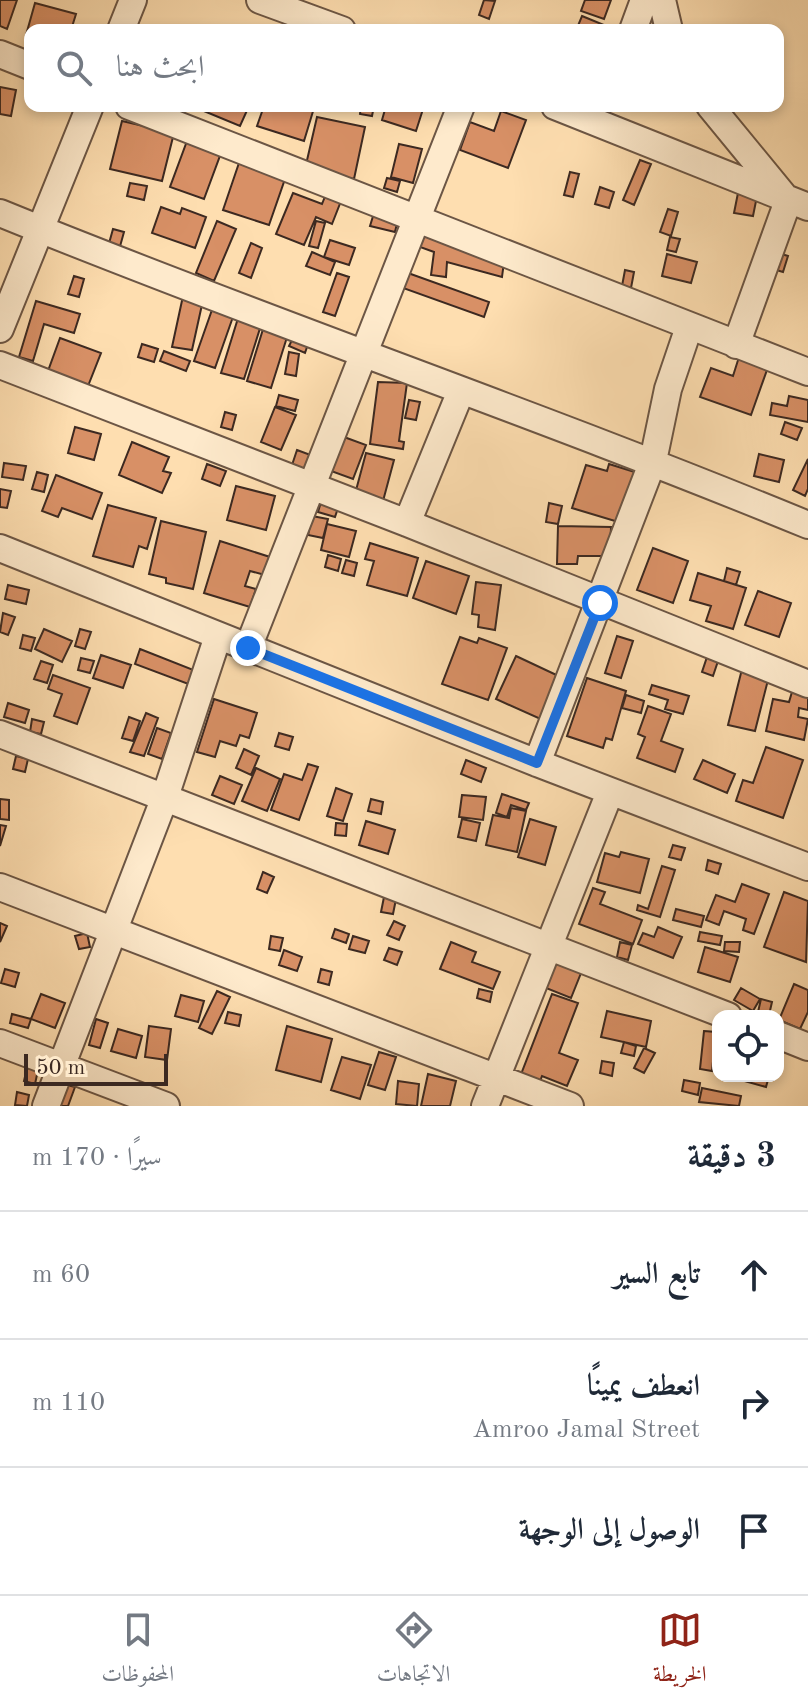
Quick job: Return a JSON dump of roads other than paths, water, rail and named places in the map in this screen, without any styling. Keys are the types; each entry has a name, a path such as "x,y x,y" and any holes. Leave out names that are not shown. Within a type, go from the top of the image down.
{"street":[{"path":"123,24 133,0"},
{"path":"260,0 326,24"},
{"path":"635,24 644,0"},
{"path":"662,0 668,24"},
{"path":"0,54 24,64"},
{"path":"0,329 38,228 87,112"},
{"path":"144,112 808,372"},
{"path":"248,648 459,112"},
{"path":"715,112 798,204"},
{"path":"601,114 798,204"},
{"path":"736,345 798,204"},
{"path":"0,213 461,391 653,461 808,525"},
{"path":"537,763 653,461 668,389 689,327"},
{"path":"0,365 407,523 808,684"},
{"path":"407,523 461,391"},
{"path":"0,548 610,792 808,867"},
{"path":"46,1106 165,797 218,636"},
{"path":"0,734 713,1010"},
{"path":"485,1106 610,792"},
{"path":"0,887 570,1106"},
{"path":"784,1037 808,1047"},
{"path":"0,1043 166,1106"}]}
